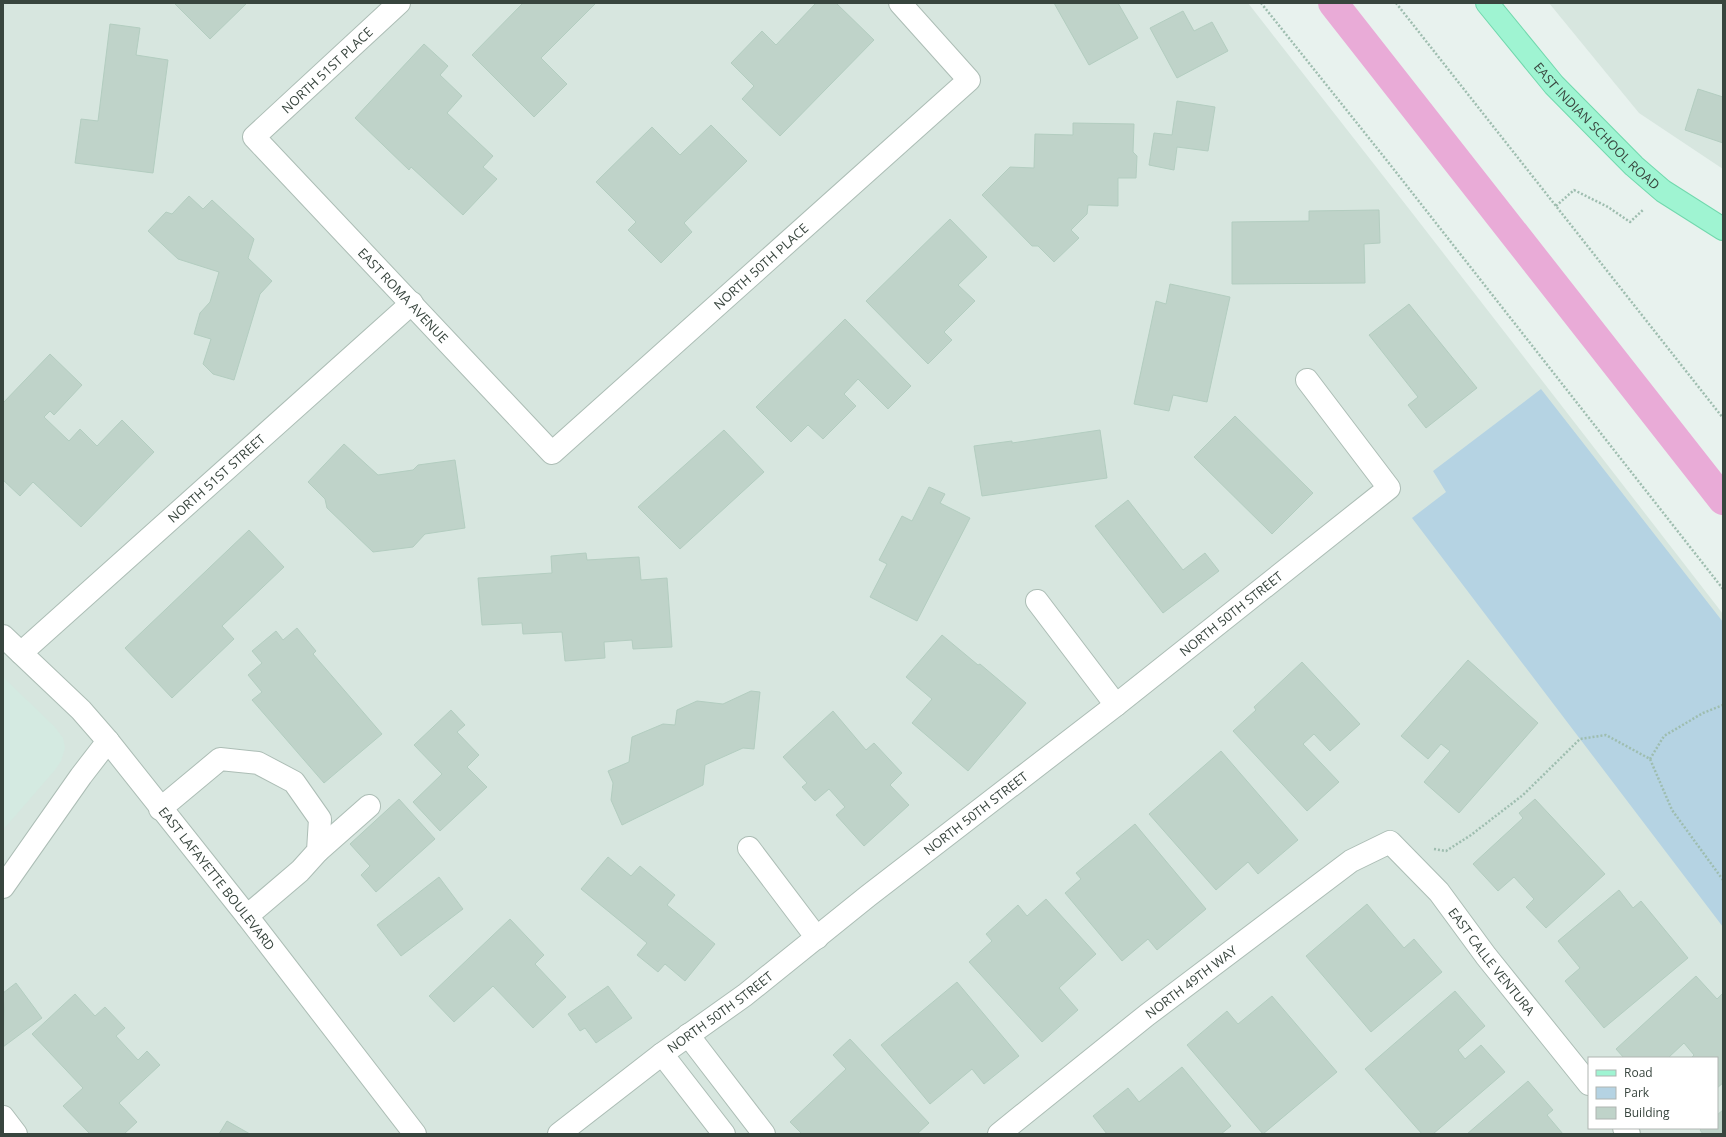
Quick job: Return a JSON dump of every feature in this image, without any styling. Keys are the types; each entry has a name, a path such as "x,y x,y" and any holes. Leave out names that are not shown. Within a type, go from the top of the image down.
{"main road":[{"name":"EAST INDIAN SCHOOL ROAD","path":"1487,3 1554,85 1634,166 1663,190 1723,229"}],"street":[{"name":"NORTH 51ST PLACE","path":"254,137 399,3"},
{"name":"NORTH 50TH PLACE","path":"552,453 969,80 900,3"},
{"name":"EAST ROMA AVENUE","path":"254,137 552,453"},
{"name":"NORTH 51ST STREET","path":"21,653 412,303"},
{"name":"NORTH 50TH STREET","path":"559,1134 662,1054 745,995 868,896 1116,705 1389,488 1307,380"},
{"path":"1037,601 1116,705"},
{"name":"EAST LAFAYETTE BOULEVARD","path":"3,636 81,710 108,741 160,809 247,916 415,1134"},
{"path":"3,887 81,776 108,741"},
{"path":"160,809 220,758 258,763 294,782 320,819 318,851"},
{"path":"247,916 300,871 318,851 369,806"},
{"name":"EAST CALLE VENTURA","path":"1390,842 1439,892 1486,956 1588,1083"},
{"name":"NORTH 49TH WAY","path":"999,1134 1147,1015 1351,861 1390,842"},
{"path":"749,848 817,938"},
{"path":"688,1035 754,1131"},
{"path":"662,1054 724,1134"},
{"path":"3,1117 16,1134"}],"path":[{"path":"1261,3 1392,167 1723,589"},
{"path":"1396,3 1723,418"},
{"path":"1556,206 1574,190 1608,207 1630,222 1663,190"},
{"path":"1650,759 1664,736 1703,713 1723,705"},
{"path":"1432,849 1446,851 1471,835 1523,795 1580,739 1606,735 1650,759 1672,810 1723,880"}],"shaded area":[{"path":"3,3 1248,3 1723,614 1723,1134 3,1134"},
{"path":"1549,3 1723,3 1723,169 1639,113"},
{"path":"3,677 54,726 63,738 65,748 61,761 55,770 3,830"}],"green space":[{"path":"1541,389 1723,622 1723,927 1412,518 1446,492 1433,471"}],"building":[{"path":"174,3 247,3 210,39"},
{"path":"523,3 596,3 541,58 567,84 534,117 472,55"},
{"path":"816,3 836,3 874,40 780,136 742,99 754,86 731,63 762,31 776,45"},
{"path":"1054,3 1118,3 1138,38 1089,65"},
{"path":"1183,11 1194,31 1212,22 1228,51 1177,78 1150,28"},
{"path":"110,24 140,28 136,55 168,60 153,173 75,163 81,119 98,121"},
{"path":"424,44 448,66 440,75 462,96 447,113 493,156 483,167 497,179 463,215 411,167 409,170 355,118"},
{"path":"1698,89 1723,97 1723,143 1685,130"},
{"path":"1177,101 1215,107 1208,151 1177,147 1174,170 1149,165 1154,133 1172,135"},
{"path":"1073,123 1134,124 1133,152 1137,156 1136,178 1118,178 1118,206 1088,205 1087,214 1071,230 1079,238 1054,262 1038,246 1032,246 982,195 1010,167 1034,168 1035,134 1073,135"},
{"path":"711,125 747,161 684,223 692,232 661,263 628,230 636,222 596,182 652,127 680,155"},
{"path":"189,196 203,209 212,200 254,239 248,258 272,281 260,294 234,380 213,374 203,364 211,339 194,334 200,313 210,302 219,272 178,259 148,231 166,212 172,214"},
{"path":"1379,210 1380,243 1364,244 1365,283 1232,284 1232,222 1309,221 1309,211"},
{"path":"950,219 987,257 958,285 975,301 944,332 952,340 928,364 866,301"},
{"path":"1170,284 1230,297 1207,402 1173,395 1169,411 1134,404 1156,301 1166,304"},
{"path":"1409,304 1477,388 1426,428 1408,405 1418,397 1369,335"},
{"path":"845,319 911,386 888,409 858,379 844,394 856,406 823,439 808,425 791,442 756,407"},
{"path":"50,354 82,385 54,415 50,411 44,417 69,441 80,429 97,446 122,420 154,452 81,527 33,482 20,496 3,480 3,403"},
{"path":"1235,416 1313,493 1272,534 1194,457"},
{"path":"724,430 764,472 680,549 638,507"},
{"path":"1100,430 1107,478 982,496 974,446 1012,441 1012,443"},
{"path":"344,444 378,475 413,470 418,465 455,460 465,528 425,534 413,547 373,552 327,508 325,499 308,482"},
{"path":"929,487 945,494 940,503 970,518 917,621 870,597 887,564 879,560 902,516 912,521"},
{"path":"1128,500 1183,570 1205,553 1219,571 1163,613 1095,526"},
{"path":"249,530 284,567 222,626 234,639 172,698 125,648"},
{"path":"586,553 587,560 639,557 641,580 667,578 672,647 633,649 632,640 604,642 605,658 565,661 562,632 523,634 522,623 482,625 478,578 552,573 551,556"},
{"path":"297,628 316,651 313,654 382,734 324,783 252,700 262,692 248,675 262,663 252,651 276,631 283,640"},
{"path":"942,635 978,665 980,664 1026,703 968,771 912,723 932,699 906,677"},
{"path":"1468,660 1538,723 1459,813 1424,782 1450,751 1441,744 1428,759 1401,736"},
{"path":"1302,662 1360,724 1330,751 1314,734 1303,744 1339,782 1307,811 1233,731 1256,710 1254,707"},
{"path":"751,691 760,692 754,749 743,748 705,765 703,785 622,825 611,800 613,783 608,771 629,762 632,737 663,724 675,725 677,710 697,701 723,704"},
{"path":"451,710 465,725 457,732 479,755 467,767 487,787 440,831 413,802 442,774 414,745"},
{"path":"833,711 866,750 874,743 902,773 890,785 909,805 864,846 836,815 845,807 829,789 815,801 802,787 807,783 783,757"},
{"path":"1221,751 1298,840 1258,874 1248,862 1216,890 1149,814"},
{"path":"399,799 435,839 376,892 361,875 370,866 350,844"},
{"path":"1535,799 1605,874 1546,928 1526,907 1534,899 1514,877 1498,891 1473,864 1523,818 1519,813"},
{"path":"1135,824 1206,909 1157,950 1148,939 1122,961 1065,893 1081,879 1076,873"},
{"path":"608,857 631,876 640,866 675,895 667,905 715,944 685,981 665,964 658,972 637,955 647,943 581,889"},
{"path":"439,877 463,909 401,956 377,925"},
{"path":"1619,890 1633,908 1641,901 1688,958 1604,1028 1565,981 1580,968 1558,941"},
{"path":"1046,899 1096,954 1059,988 1078,1010 1042,1042 969,962 992,941 986,934 1018,905 1027,916"},
{"path":"1367,904 1404,948 1414,939 1442,972 1371,1032 1306,956"},
{"path":"510,919 544,955 535,964 566,997 533,1028 493,986 454,1022 429,996"},
{"path":"1696,976 1717,999 1723,993 1723,1083 1718,1087 1718,1057 1692,1057 1694,1055 1684,1043 1669,1057 1623,1057 1616,1049"},
{"path":"957,982 1019,1056 984,1084 972,1069 930,1104 881,1045"},
{"path":"16,983 42,1018 3,1047 3,993"},
{"path":"608,986 632,1018 596,1043 585,1028 580,1031 568,1014"},
{"path":"1455,991 1485,1026 1458,1050 1465,1059 1481,1045 1505,1072 1433,1134 1422,1134 1365,1069"},
{"path":"75,994 95,1016 105,1007 125,1028 116,1036 138,1060 147,1051 160,1065 119,1103 137,1122 124,1134 90,1134 63,1106 83,1088 32,1034"},
{"path":"1272,996 1337,1072 1263,1134 1187,1045 1227,1011 1238,1024"},
{"path":"850,1039 929,1123 917,1134 802,1134 790,1122 846,1069 833,1055"},
{"path":"1182,1067 1231,1126 1221,1134 1107,1134 1093,1116 1128,1088 1139,1102"},
{"path":"1528,1081 1553,1110 1547,1115 1563,1134 1467,1134"},
{"path":"1723,1110 1723,1134 1703,1134 1700,1130 1701,1129 1718,1129 1718,1114"},
{"path":"227,1121 250,1134 219,1134"}],"waterway":[{"path":"1333,3 1723,500"}]}
